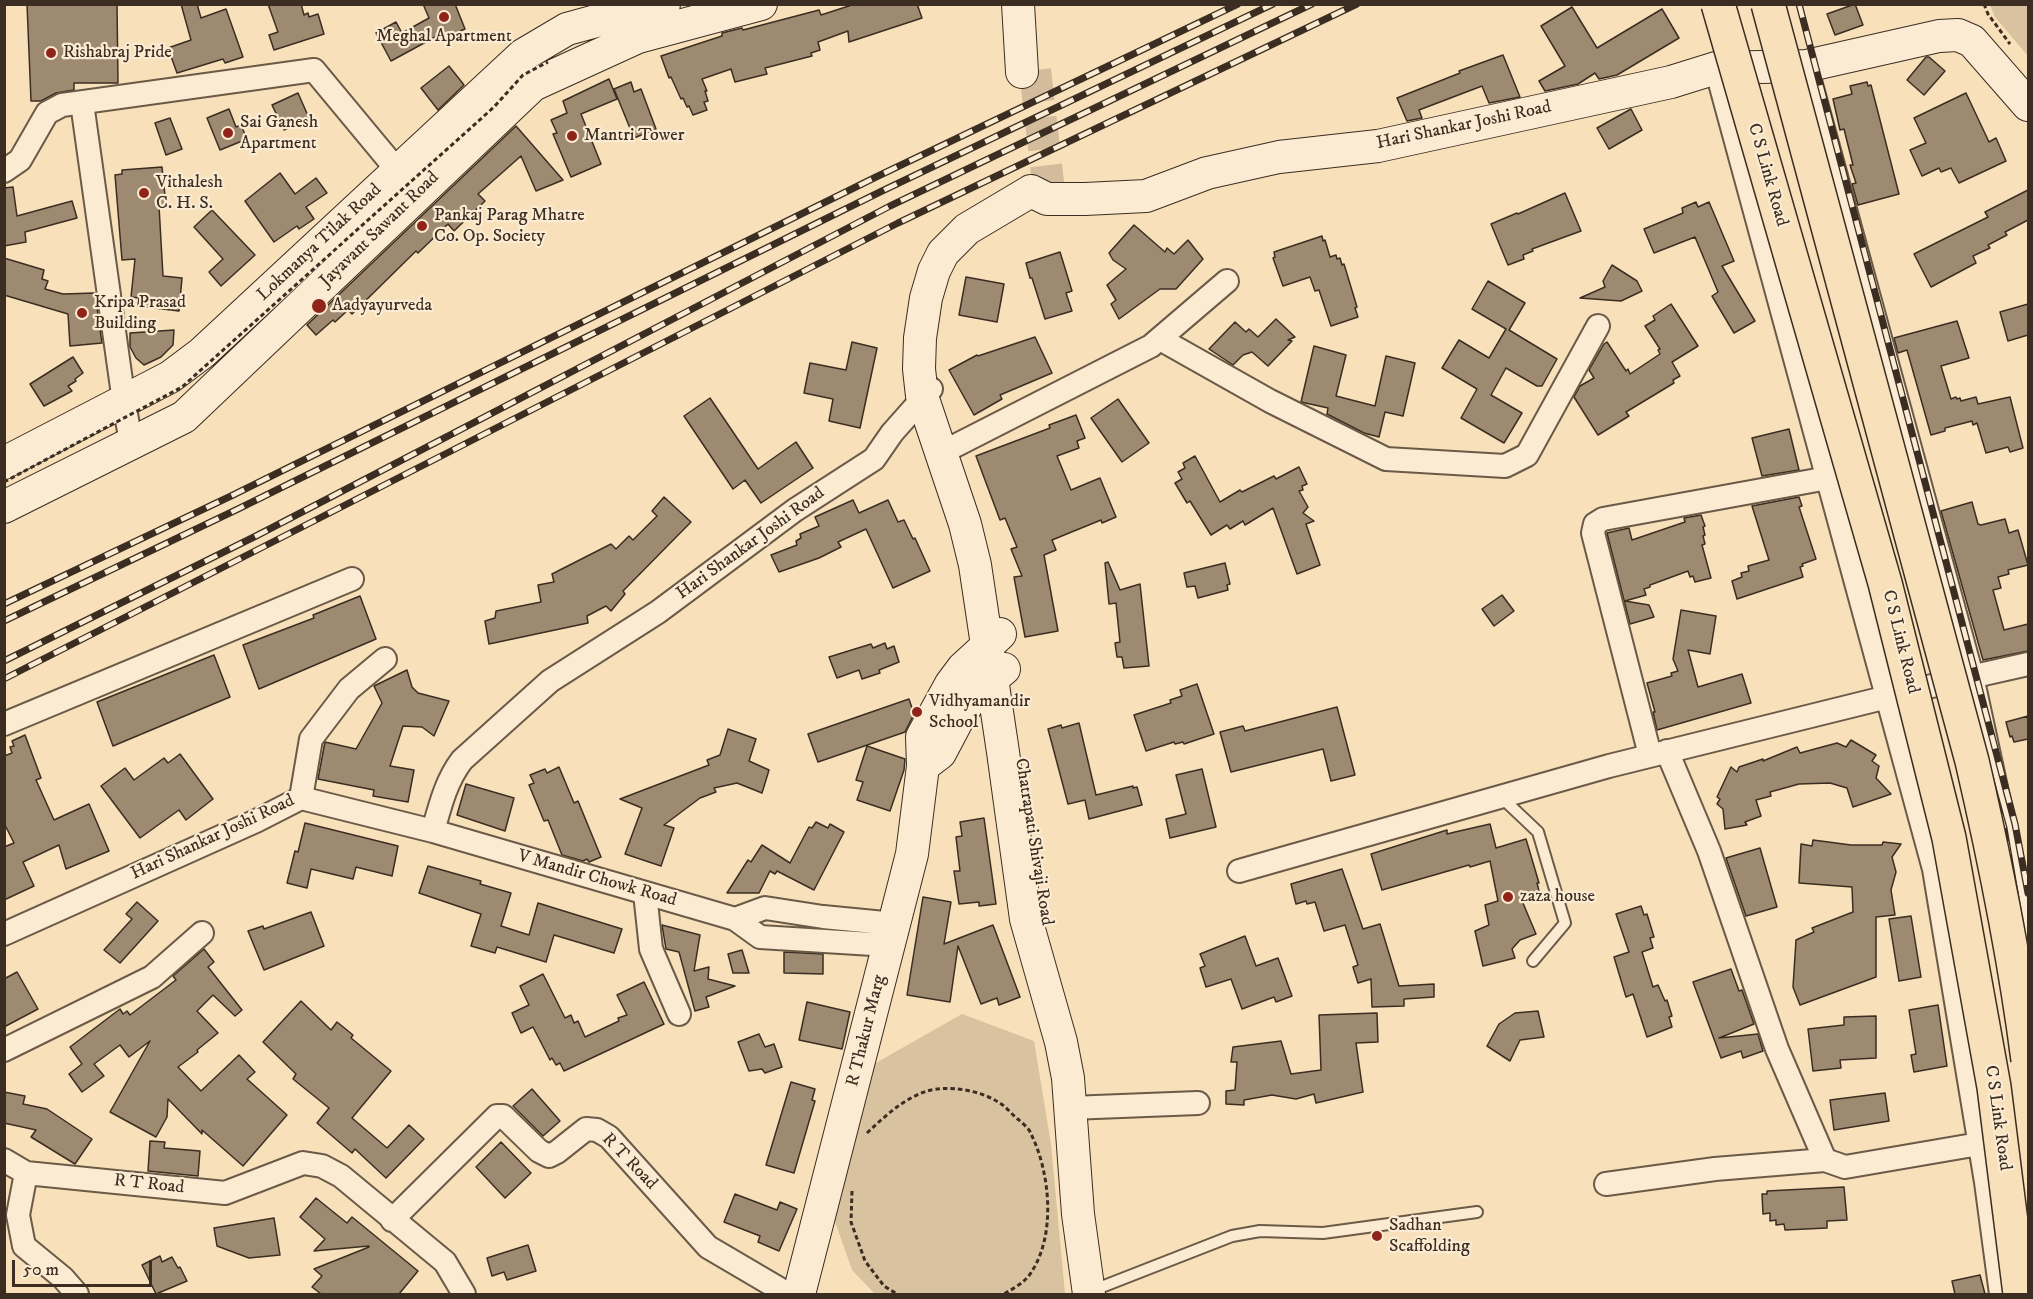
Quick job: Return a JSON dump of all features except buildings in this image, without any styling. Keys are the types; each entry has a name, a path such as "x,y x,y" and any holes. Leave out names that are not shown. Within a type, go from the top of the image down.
{"main road":[{"name":"C S Link Road","path":"1718,4 1885,583 1949,838 1994,1087 2020,1294"},
{"name":"C S Link Road","path":"1768,4 1972,761 1995,862 2020,996 2028,1060"}],"street":[{"path":"629,18 664,4"},
{"path":"629,18 761,4"},
{"path":"1018,4 1029,71 1032,4"},
{"name":"Lokmanya Tilak Road","path":"4,463 170,377 202,353 523,54 567,30 629,18"},
{"name":"Jayavant Sawant Road","path":"4,507 183,417 533,85 629,18"},
{"name":"Hari Shankar Joshi Road","path":"433,831 447,784 457,765 550,681 658,612 795,510 874,459 892,433 928,392 929,349 934,308 941,282 952,261 963,248 1040,191 1146,196 1207,173 1280,157 1378,146 1671,81 1716,68 1806,66 1939,36 1958,35 1972,41 2028,105"},
{"path":"1806,66 1972,676 2028,936"},
{"path":"1716,68 1934,869 2001,1294"},
{"path":"4,171 20,160 47,113 62,105 314,70 418,194"},
{"path":"82,103 131,443"},
{"path":"945,451 1151,346 1227,281"},
{"path":"1160,339 1270,401 1386,459 1505,466 1527,455 1598,326"},
{"path":"928,392 965,524 997,656 1026,919 1061,1042 1068,1078 1078,1107 1078,1214 1099,1292"},
{"path":"1825,1160 1777,1049 1709,851 1659,753 1593,533 1595,524 1603,519 1828,478"},
{"path":"4,724 352,579"},
{"name":"R Thakur Marg","path":"799,1294 912,854 923,766 940,753 959,717 997,656"},
{"name":"Hari Shankar Joshi Road","path":"4,934 256,821 302,798 311,739 349,689 385,659"},
{"path":"1239,871 1659,753 1887,696 2028,664"},
{"name":"V Mandir Chowk Road","path":"302,798 433,831 735,919 760,937 892,934"},
{"path":"645,893 651,949 680,1014"},
{"path":"4,1050 152,977 202,933"},
{"path":"1078,1107 1198,1103"},
{"name":"R T Road","path":"392,1220 497,1116 503,1116 539,1151 549,1156 558,1152 586,1129 597,1130 609,1137 708,1247 789,1294"},
{"path":"1606,1184 1715,1169 1825,1160 1845,1167 1979,1144"},
{"path":"4,1160 26,1173 18,1215 24,1246 63,1278 77,1294"},
{"name":"R T Road","path":"26,1173 225,1193 303,1163 322,1166 341,1176 446,1262 464,1294"}],"lane":[{"path":"1500,796 1538,832 1565,923 1533,961"},
{"path":"1099,1292 1232,1236 1260,1231 1323,1233 1477,1212"}],"path":[{"path":"1984,4 1988,14 2015,51"},
{"path":"4,482 182,387 494,107 523,75 548,62"},
{"path":"863,1143 866,1133 893,1109 927,1092 946,1089 975,1093 998,1102 1031,1131 1043,1171 1048,1213 1045,1242 1032,1272 1018,1286 1004,1294"},
{"path":"853,1181 851,1222 865,1261 884,1286 897,1294"}],"shaded area":[{"path":"1990,5 2028,5 2028,56 1995,17"},
{"path":"962,1014 1034,1041 1051,1144 1065,1294 875,1294 852,1270 832,1213 874,1064"}],"tunnel":[{"path":"1035,70 1049,191"}],"railway":[{"path":"4,604 231,496 876,177 1238,4"},
{"path":"4,621 238,509 882,191 1273,4"},
{"path":"4,661 256,536 890,206 1312,4"},
{"path":"4,679 898,223 1357,4"},
{"path":"1780,4 2004,828 2028,968"},
{"path":"1799,4 2015,824 2028,893"}],"place":[{"name":"Meghal Apartment","path":"444,17"},
{"name":"Rishabraj Pride","path":"51,53"},
{"name":"Sai Ganesh Apartment","path":"228,133"},
{"name":"Mantri Tower","path":"572,136"},
{"name":"Vithalesh C. H. S.","path":"144,193"},
{"name":"Pankaj Parag Mhatre Co. Op. Society","path":"422,226"},
{"name":"Aadyayurveda","path":"319,306"},
{"name":"Kripa Prasad Building","path":"82,313"},
{"name":"Vidhyamandir School","path":"917,712"},
{"name":"zaza house","path":"1508,897"},
{"name":"Sadhan Scaffolding","path":"1377,1236"}]}
